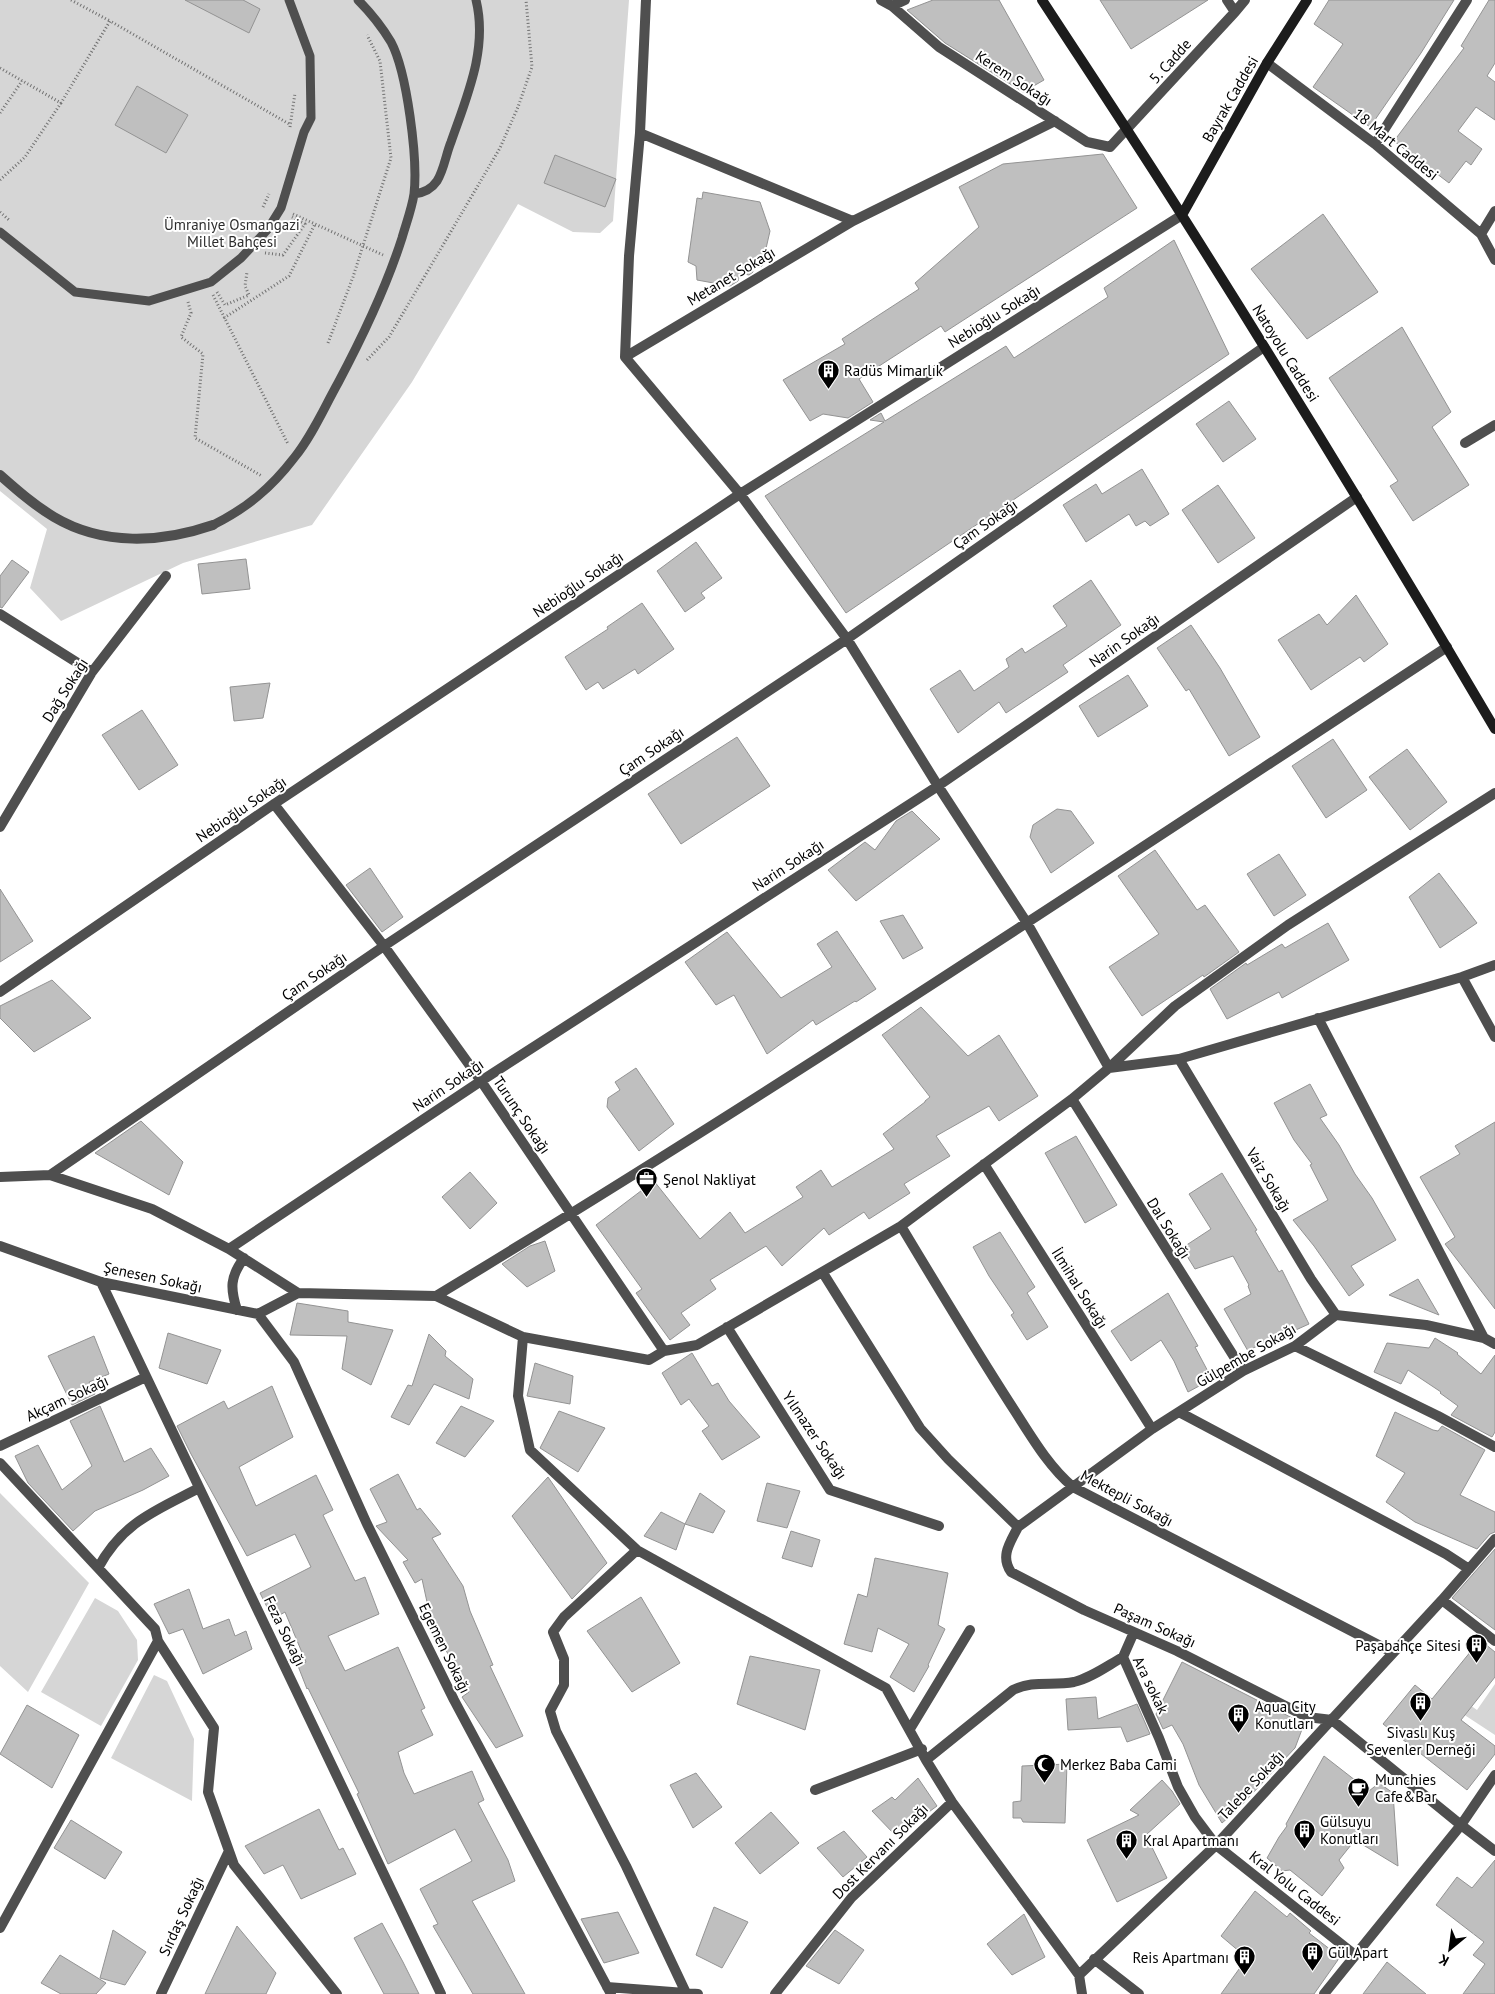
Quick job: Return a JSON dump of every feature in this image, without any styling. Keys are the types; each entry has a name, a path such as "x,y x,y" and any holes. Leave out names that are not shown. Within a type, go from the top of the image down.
{"main road":[{"name":"Natoyolu Caddesi","path":"1042,0 1182,215 1357,497 1495,729"},
{"name":"Bayrak Caddesi","path":"1182,215 1267,63 1307,0"}],"street":[{"path":"646,0 640,133 629,256 625,356 740,494 847,639 938,786 1027,923 1110,1068"},
{"name":"Kerem Sokağı","path":"881,0 892,6 939,48 1087,142 1110,146 1127,131"},
{"path":"892,6 905,0"},
{"path":"1227,0 1235,12"},
{"name":"5. Cadde","path":"1127,131 1245,0"},
{"path":"1375,144 1467,0"},
{"name":"18 Mart Caddesi","path":"1267,63 1375,144 1481,234 1495,260"},
{"name":"Metanet Sokağı","path":"625,356 853,221 1055,121"},
{"path":"640,133 853,221"},
{"path":"1481,234 1495,210"},
{"name":"Nebioğlu Sokağı","path":"0,992 274,804 740,494 1182,215"},
{"name":"Çam Sokağı","path":"50,1175 384,946 847,639 1264,347"},
{"path":"1465,443 1495,425"},
{"path":"0,475 29,500 56,518 90,532 124,539 161,538 188,533 213,525"},
{"name":"Narin Sokağı","path":"229,1249 481,1081 938,786 1357,497"},
{"name":"Dağ Sokağı","path":"0,827 3,813 92,672 166,576"},
{"path":"0,614 92,672"},
{"path":"436,1296 571,1214 1027,923 1447,647"},
{"path":"258,1314 298,1293 436,1296 523,1337 649,1360 664,1351 697,1345 901,1226 1072,1099 1110,1068 1175,1006 1280,931 1495,793"},
{"name":"Turunç Sokağı","path":"274,804 384,946 481,1081 664,1351"},
{"path":"1110,1068 1179,1058 1495,965"},
{"path":"1462,976 1495,1037"},
{"path":"1318,1018 1484,1338"},
{"name":"Vaiz Sokağı","path":"1179,1058 1311,1279 1336,1315"},
{"name":"Dal Sokağı","path":"1072,1099 1243,1371"},
{"name":"İlmihal Sokağı","path":"984,1164 1152,1429"},
{"path":"0,1168 14,1175"},
{"path":"0,1177 50,1175 152,1209 229,1249 298,1293"},
{"name":"Mektepli Sokağı","path":"901,1226 995,1380 1048,1461 1060,1476 1073,1487 1392,1652"},
{"name":"Şenesen Sokağı","path":"0,1246 101,1282 258,1314"},
{"path":"237,1310 233,1296 232,1280 236,1269 244,1258"},
{"path":"823,1273 920,1428 948,1459 1018,1528"},
{"name":"Feza Sokağı","path":"101,1282 441,1994"},
{"name":"Egemen Sokağı","path":"258,1314 294,1362 367,1524 454,1700 609,1990"},
{"path":"1336,1315 1426,1325 1484,1338 1495,1344"},
{"name":"Gülpembe Sokağı","path":"1018,1528 1152,1429 1243,1371 1295,1346 1336,1315"},
{"name":"Yılmazer Sokağı","path":"727,1327 830,1490 939,1526"},
{"path":"523,1337 518,1396 530,1450 637,1550 886,1688 952,1802 1078,1975 1082,1994"},
{"path":"1295,1346 1438,1416 1495,1447"},
{"name":"Akçam Sokağı","path":"0,1446 146,1377"},
{"path":"1179,1412 1446,1554 1469,1569"},
{"path":"0,1463 155,1629 158,1641 214,1728 208,1792 234,1865 337,1994"},
{"path":"98,1568 106,1553 127,1529 140,1519 200,1488"},
{"name":"Paşam Sokağı","path":"1018,1528 1006,1550 1005,1558 1011,1572 1084,1610 1177,1651 1307,1717 1332,1720"},
{"name":"Talebe Sokağı","path":"1078,1975 1216,1845 1442,1600 1495,1539"},
{"path":"637,1550 564,1617 553,1632 564,1659 564,1685 550,1711 556,1731 626,1866 686,1993"},
{"path":"1442,1600 1495,1641"},
{"path":"910,1729 970,1630"},
{"path":"1123,1657 1134,1632"},
{"path":"0,1928 158,1641"},
{"name":"Ara sokak","path":"926,1760 1012,1690 1022,1685 1074,1682 1123,1657 1160,1738 1178,1787 1195,1817 1216,1845"},
{"path":"1332,1720 1495,1851"},
{"path":"815,1790 922,1749"},
{"path":"1324,1994 1461,1825 1495,1775"},
{"name":"Dost Kervanı Sokağı","path":"774,1994 852,1897 952,1802"},
{"name":"Kral Yolu Caddesi","path":"1216,1845 1355,1954"},
{"name":"Sırdaş Sokağı","path":"161,1994 229,1851"},
{"path":"1094,1959 1139,1994"},
{"path":"324,1994 329,1983"},
{"path":"609,1990 698,1994"}],"lane":[{"path":"0,232 75,292 149,301 211,282 240,258 268,229 281,208 304,132 311,118 310,56 289,0"},
{"path":"213,525 251,503 294,458 310,434 354,352 395,261 414,194 411,126 401,71 391,42 358,0"},
{"path":"414,194 423,193 437,181 472,81 480,35 476,0"}],"path":[{"path":"71,0 304,132"},
{"path":"362,365 389,337 500,148 518,107 532,67 526,0"},
{"path":"0,180 26,156 61,103 110,21"},
{"path":"328,343 363,246 391,158 380,61 365,29"},
{"path":"0,68 61,103"},
{"path":"0,113 22,81"},
{"path":"289,132 296,85"},
{"path":"261,212 270,192"},
{"path":"0,212 15,225"},
{"path":"294,458 224,318 289,276 315,224 395,261"},
{"path":"184,290 191,313 181,337 203,354 195,438 273,482"}],"green space":[{"name":"Ümraniye Osmangazi Millet Bahçesi","path":"0,0 629,0 613,221 600,233 573,232 518,204 412,382 312,525 183,563 61,621 30,588 47,529 0,491"},
{"path":"0,1493 89,1583 28,1692 0,1666"},
{"path":"95,1598 118,1611 137,1640 138,1660 101,1726 41,1692"},
{"path":"154,1675 167,1681 194,1739 192,1801 111,1758"},
{"path":"1495,1684 1495,1735 1460,1712 1467,1703 1477,1710"}],"building":[{"path":"185,0 243,0 260,9 249,33"},
{"path":"933,0 999,0 1044,80 1023,92 945,43 907,10"},
{"path":"1100,0 1208,0 1131,49"},
{"path":"1329,0 1454,0 1421,53 1370,127 1313,87 1343,44 1314,24"},
{"path":"1489,0 1495,0 1495,63 1487,76 1495,82 1495,120 1476,107 1458,131 1482,149 1471,165 1466,161 1449,183 1394,141 1464,48 1461,46"},
{"path":"137,86 188,115 166,153 115,125"},
{"path":"1103,154 1137,208 945,332 941,326 859,379 873,402 848,418 823,414 810,421 783,380 845,344 842,339 919,289 915,283 979,227 959,187 1003,164"},
{"path":"555,155 616,179 605,207 544,183"},
{"path":"703,192 760,202 770,231 762,266 752,269 753,272 749,275 740,273 738,281 730,286 697,280 696,266 688,262 697,198 702,199"},
{"path":"1323,214 1378,292 1307,339 1251,269"},
{"path":"1174,240 1229,354 846,613 765,496 884,422 870,420 881,413 885,421 1006,346 1014,358 1108,297 1104,288"},
{"path":"1402,327 1451,412 1432,427 1469,485 1413,521 1390,486 1398,481 1329,378"},
{"path":"1229,401 1256,439 1223,462 1196,424"},
{"path":"1142,469 1169,514 1150,526 1145,521 1136,526 1129,514 1086,542 1063,505 1096,484 1102,494"},
{"path":"1218,485 1255,538 1218,563 1182,510"},
{"path":"696,542 722,578 701,593 705,598 685,612 657,571"},
{"path":"246,559 250,589 202,594 198,564"},
{"path":"12,560 29,572 2,608 0,607 0,576"},
{"path":"1091,580 1121,625 1063,665 1068,672 1006,713 999,702 958,733 930,689 960,670 974,691 1009,667 1006,659 1022,648 1025,653 1067,626 1053,606"},
{"path":"1356,595 1388,644 1364,662 1360,657 1311,690 1278,640 1319,614 1327,625"},
{"path":"642,603 674,649 638,674 635,669 603,689 598,682 586,690 565,657 608,629 607,627"},
{"path":"1191,625 1220,668 1260,737 1229,756 1189,689 1186,691 1157,648"},
{"path":"1128,675 1148,706 1098,737 1079,706"},
{"path":"270,683 263,718 234,721 230,687"},
{"path":"142,710 178,765 139,790 102,735"},
{"path":"737,737 770,786 681,844 648,794"},
{"path":"1333,739 1367,790 1326,818 1292,766"},
{"path":"1407,749 1447,802 1410,830 1369,777"},
{"path":"1057,809 1071,811 1094,843 1051,873 1030,837 1033,825"},
{"path":"912,811 940,839 856,901 828,870 865,842 875,850 896,821"},
{"path":"1155,850 1197,910 1205,905 1239,952 1204,977 1203,975 1142,1016 1109,967 1159,934 1118,876"},
{"path":"1279,854 1306,895 1274,916 1247,874"},
{"path":"370,868 403,917 382,932 346,885"},
{"path":"1439,873 1477,923 1440,948 1409,897"},
{"path":"0,889 33,941 0,962"},
{"path":"903,915 923,948 903,959 880,921"},
{"path":"1328,923 1349,960 1282,998 1279,992 1227,1019 1210,989 1246,963 1247,965 1282,944 1285,948"},
{"path":"837,931 876,989 816,1025 813,1020 767,1054 734,995 716,1005 685,962 727,932 781,998 832,967 817,944"},
{"path":"52,980 91,1018 34,1052 0,1018 0,1006"},
{"path":"921,1007 968,1056 999,1035 1038,1096 999,1121 989,1106 936,1136 950,1156 904,1184 910,1193 869,1219 864,1212 829,1235 824,1228 782,1266 766,1246 710,1280 716,1289 681,1313 690,1325 670,1340 636,1293 642,1289 596,1225 654,1181 700,1239 730,1212 745,1233 803,1197 796,1187 821,1170 832,1187 894,1149 883,1134 930,1097 882,1035"},
{"path":"636,1068 674,1124 639,1151 607,1107 608,1098 620,1090 615,1082"},
{"path":"1310,1084 1327,1115 1320,1118 1339,1145 1396,1240 1351,1266 1364,1285 1349,1296 1293,1220 1328,1200 1310,1165 1312,1164 1294,1140 1274,1103"},
{"path":"141,1121 183,1162 169,1195 95,1153"},
{"path":"1495,1122 1495,1309 1445,1244 1455,1237 1420,1177 1460,1154 1455,1146"},
{"path":"1076,1136 1117,1205 1085,1223 1045,1153"},
{"path":"470,1172 497,1203 470,1229 442,1197"},
{"path":"1222,1173 1257,1230 1255,1231 1279,1272 1282,1270 1309,1324 1278,1338 1277,1335 1248,1351 1224,1309 1251,1294 1249,1285 1233,1256 1195,1269 1182,1248 1211,1229 1189,1194"},
{"path":"1000,1232 1035,1287 1027,1293 1048,1327 1027,1340 1011,1315 1014,1313 989,1276 973,1247"},
{"path":"545,1241 555,1271 527,1287 502,1264 530,1246"},
{"path":"1418,1279 1439,1315 1389,1295"},
{"path":"1168,1293 1198,1346 1195,1347 1212,1379 1188,1392 1174,1361 1161,1340 1131,1361 1111,1331"},
{"path":"297,1303 348,1311 348,1322 393,1330 371,1385 342,1369 347,1336 290,1335"},
{"path":"168,1333 221,1350 207,1384 159,1368"},
{"path":"429,1334 446,1351 445,1356 473,1379 469,1399 434,1384 409,1425 391,1417 408,1385 412,1386"},
{"path":"94,1336 109,1374 89,1382 95,1394 72,1405 48,1356"},
{"path":"1435,1338 1458,1353 1481,1374 1495,1355 1495,1432 1492,1437 1451,1415 1458,1406 1408,1370 1401,1384 1374,1372 1387,1343 1429,1348"},
{"path":"692,1353 712,1386 718,1383 729,1401 760,1437 722,1460 702,1431 709,1426 689,1399 681,1405 662,1373"},
{"path":"535,1363 573,1376 570,1404 527,1396"},
{"path":"272,1386 293,1437 239,1467 256,1506 316,1475 333,1510 323,1515 355,1581 365,1577 379,1614 328,1636 345,1671 398,1647 425,1708 421,1710 433,1735 398,1752 404,1773 414,1794 472,1771 484,1800 478,1803 508,1860 515,1881 472,1901 525,1994 473,1994 433,1926 438,1924 420,1889 472,1861 455,1829 388,1864 357,1794 359,1793 307,1689 298,1666 306,1662 285,1612 273,1619 260,1593 311,1567 295,1534 247,1556 177,1426 224,1401 228,1409"},
{"path":"100,1406 124,1462 151,1448 169,1476 143,1490 95,1511 73,1531 28,1483 15,1456 38,1445 62,1490 92,1466 70,1421"},
{"path":"461,1406 494,1421 465,1457 436,1443"},
{"path":"559,1411 605,1428 578,1472 540,1448"},
{"path":"1395,1412 1433,1430 1438,1431 1442,1426 1485,1450 1460,1495 1495,1512 1495,1532 1490,1534 1477,1549 1415,1522 1386,1502 1405,1473 1376,1456"},
{"path":"398,1474 417,1510 420,1508 441,1534 432,1538 463,1586 470,1611 493,1665 490,1666 523,1736 496,1748 462,1697 469,1692 432,1625 422,1579 415,1583 403,1562 408,1560 376,1526 387,1522 370,1489"},
{"path":"548,1477 607,1563 572,1599 512,1516"},
{"path":"767,1483 800,1491 787,1528 757,1521"},
{"path":"700,1493 725,1511 713,1533 685,1524"},
{"path":"661,1512 685,1524 676,1550 644,1536"},
{"path":"791,1531 820,1540 812,1567 782,1558"},
{"path":"1495,1549 1495,1630 1452,1598"},
{"path":"875,1558 948,1573 938,1625 945,1629 929,1666 914,1692 890,1677 909,1644 878,1628 872,1652 844,1644 858,1594 867,1597"},
{"path":"189,1589 203,1629 229,1619 235,1636 246,1631 252,1649 203,1674 183,1629 169,1634 154,1604"},
{"path":"641,1597 680,1663 632,1692 587,1631"},
{"path":"1480,1640 1495,1652 1495,1677 1461,1720 1495,1746 1495,1754 1467,1790 1383,1724 1415,1685 1432,1699"},
{"path":"750,1656 820,1670 805,1730 737,1704"},
{"name":"Aqua City Konutları","path":"1182,1662 1304,1724 1295,1748 1236,1811 1222,1823 1199,1785 1183,1744 1172,1725 1163,1729 1156,1714"},
{"path":"1096,1697 1098,1719 1137,1704 1150,1734 1127,1742 1121,1727 1068,1730 1066,1699"},
{"path":"27,1705 79,1735 52,1788 0,1754"},
{"path":"1324,1756 1369,1791 1379,1783 1393,1793 1398,1866 1355,1840 1339,1860 1344,1868 1322,1896 1290,1870 1282,1871 1267,1858 1287,1826 1286,1824"},
{"name":"Merkez Baba Cami","path":"1067,1764 1065,1823 1023,1822 1021,1818 1013,1818 1013,1802 1021,1801 1022,1766"},
{"path":"696,1773 722,1807 693,1828 670,1785"},
{"path":"918,1778 937,1806 896,1836 872,1811 892,1797 895,1800"},
{"name":"Kral Apartmanı","path":"1162,1780 1180,1804 1146,1835 1167,1878 1117,1902 1087,1840 1139,1815 1130,1810"},
{"path":"319,1809 339,1850 343,1848 356,1874 301,1899 283,1865 264,1874 245,1846"},
{"path":"771,1812 799,1843 760,1874 735,1843"},
{"path":"71,1820 122,1852 105,1879 54,1848"},
{"path":"844,1831 867,1857 843,1877 817,1848"},
{"path":"1495,1860 1495,1994 1463,1994 1485,1964 1473,1955 1484,1942 1436,1905 1457,1877 1472,1888"},
{"path":"1255,1891 1287,1917 1290,1913 1311,1931 1309,1933 1340,1957 1314,1994 1221,1994 1247,1958 1221,1936"},
{"path":"714,1907 748,1922 722,1968 696,1955"},
{"path":"618,1912 639,1953 604,1963 581,1919"},
{"path":"1024,1914 1045,1957 1012,1975 987,1944"},
{"path":"382,1923 419,1994 384,1994 354,1938"},
{"path":"237,1926 276,1973 266,1994 205,1994"},
{"path":"113,1930 146,1952 125,1985 100,1978"},
{"path":"835,1930 864,1950 839,1984 806,1966"},
{"path":"60,1955 106,1983 96,1994 61,1994 41,1983"},
{"path":"1387,1962 1426,1994 1363,1994"}],"place":[{"name":"Radüs Mimarlık","path":"828,389"},
{"name":"Şenol Nakliyat","path":"647,1198"},
{"name":"Paşabahçe Sitesi","path":"1477,1664"},
{"name":"Sivaslı Kuş Sevenler Derneği","path":"1421,1722"},
{"name":"Aqua City Konutları","path":"1239,1734"},
{"name":"Merkez Baba Cami","path":"1044,1783"},
{"name":"Munchies Cafe&Bar","path":"1359,1807"},
{"name":"Gülsuyu Konutları","path":"1304,1849"},
{"name":"Kral Apartmanı","path":"1127,1859"},
{"name":"Gül Apart","path":"1312,1971"},
{"name":"Reis Apartmanı","path":"1245,1976"}]}
